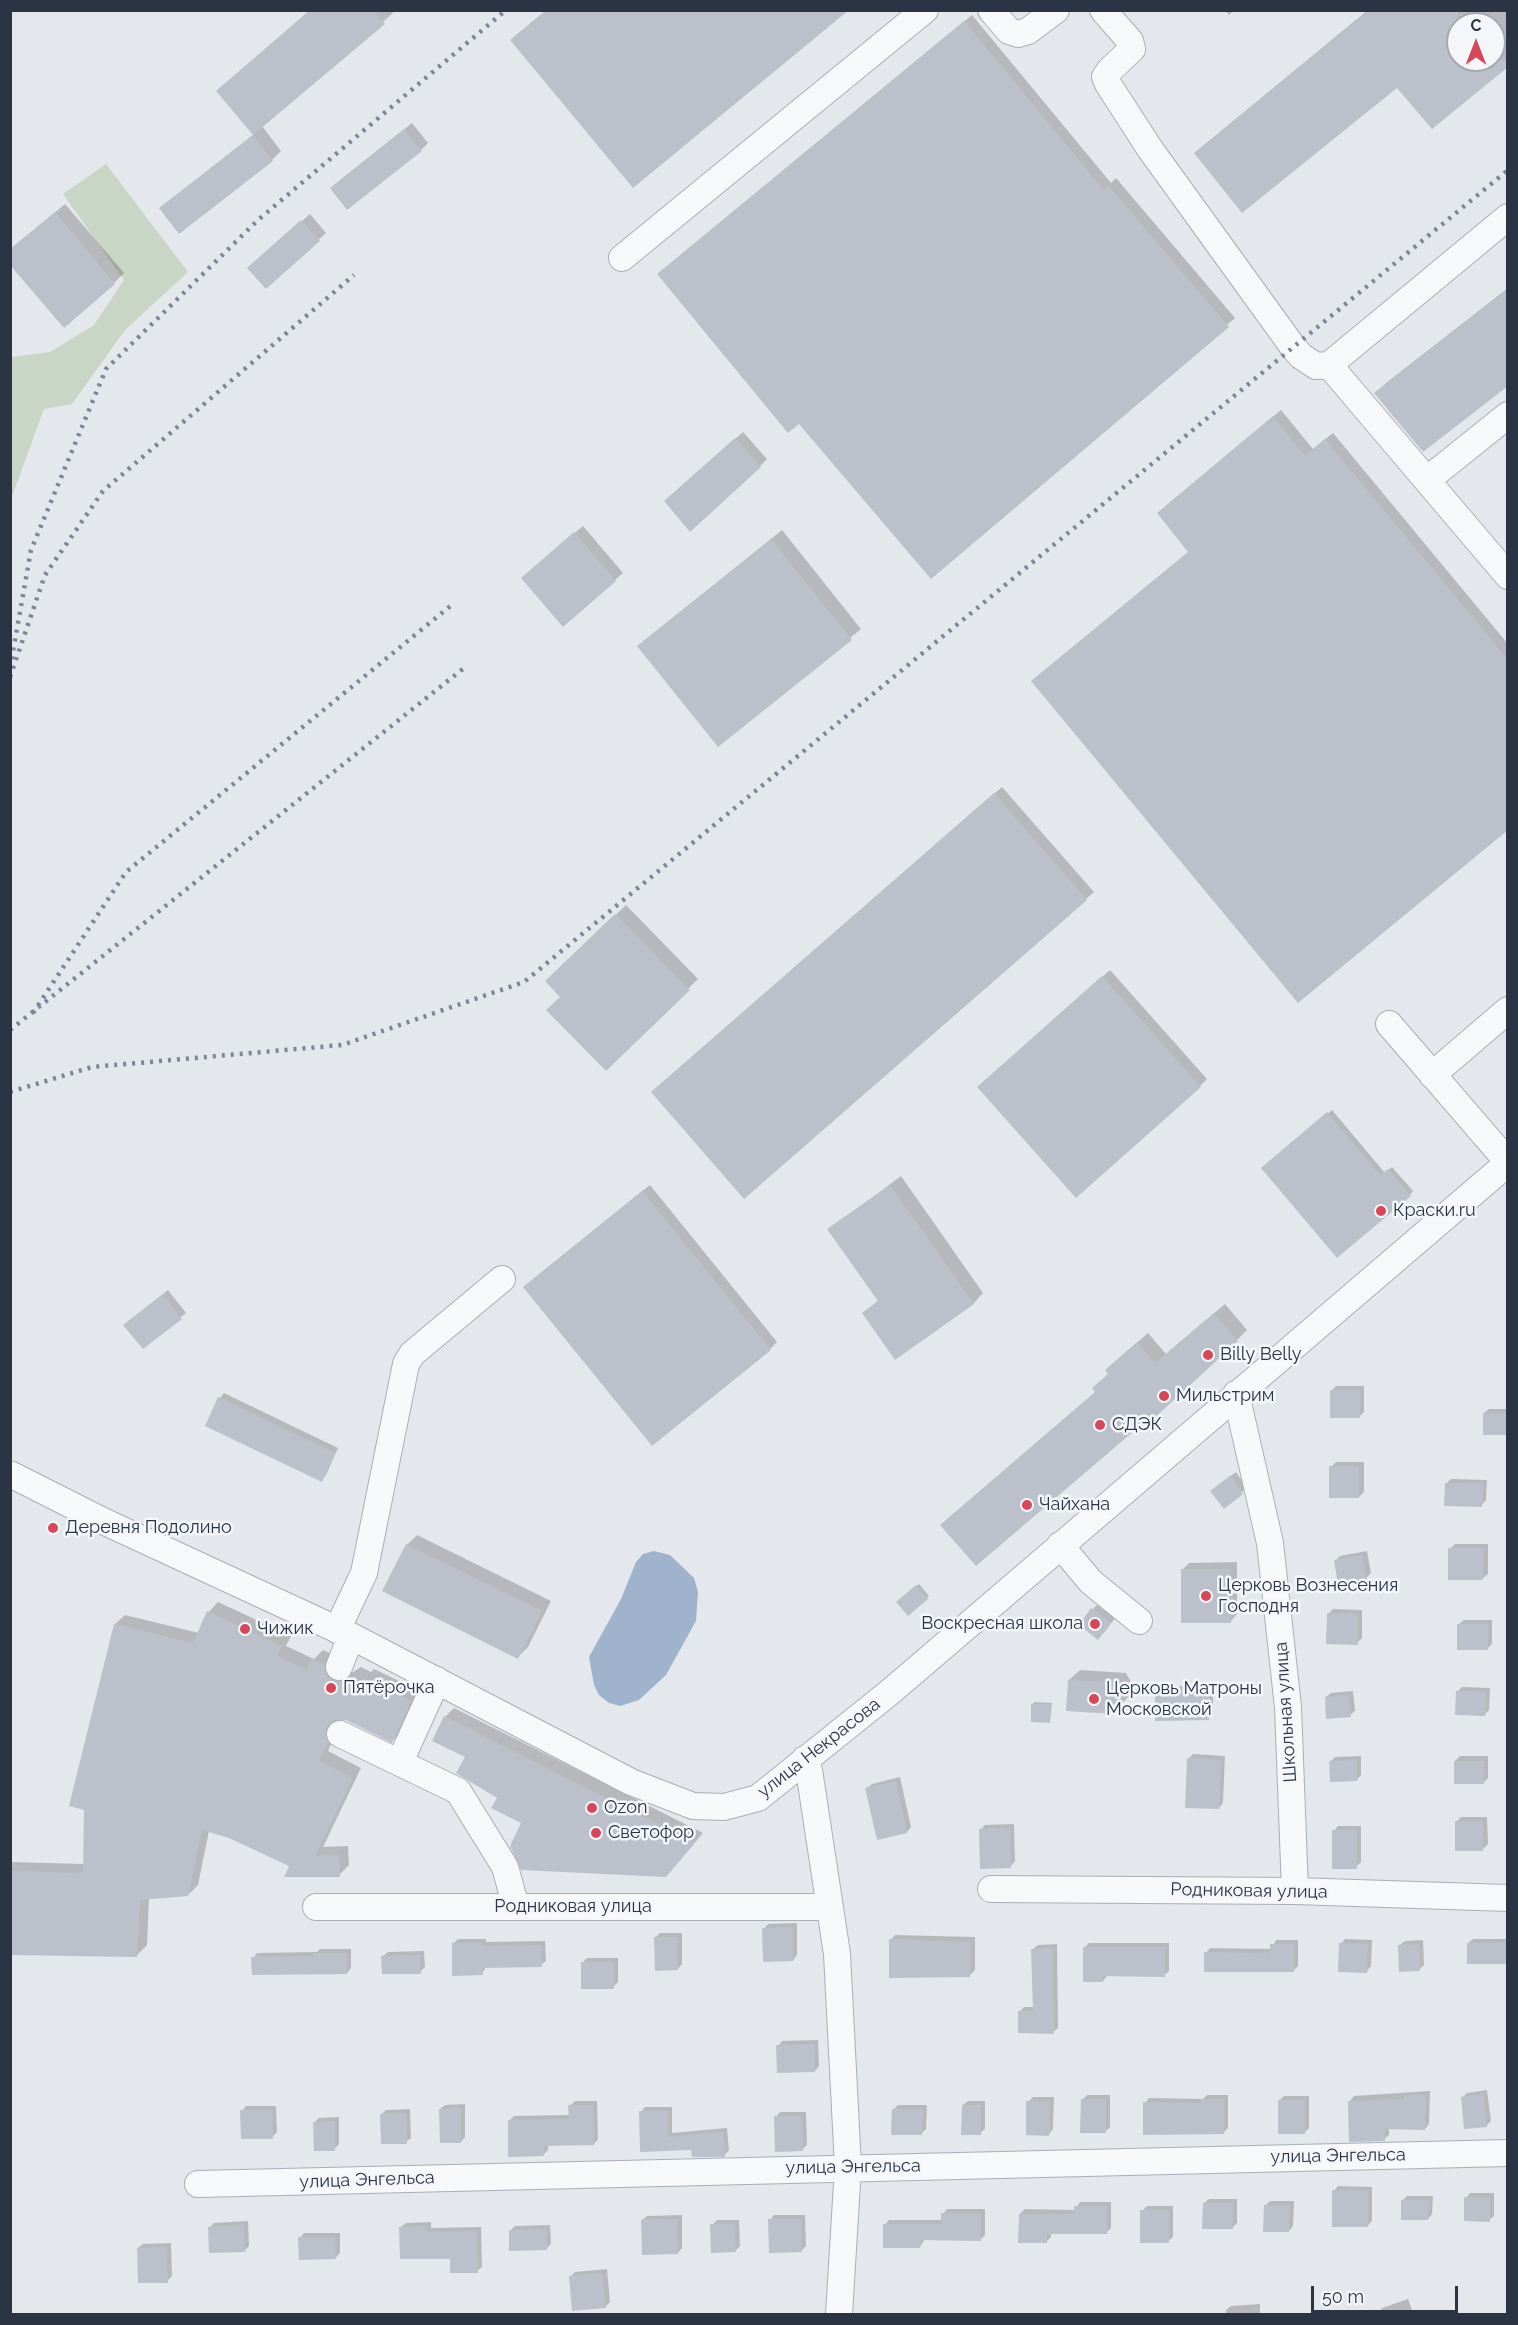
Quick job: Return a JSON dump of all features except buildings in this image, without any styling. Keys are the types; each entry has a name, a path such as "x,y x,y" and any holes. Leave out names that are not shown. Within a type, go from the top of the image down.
{"street":[{"path":"622,258 925,10"},
{"path":"991,10 1009,31 1018,34 1029,32 1056,10"},
{"path":"1103,10 1130,41 1132,49 1109,71 1106,77 1108,84 1150,149 1293,347 1301,356 1316,366 1329,365 1508,217"},
{"path":"1329,365 1508,576"},
{"path":"1427,480 1508,415"},
{"path":"1432,1075 1508,1010"},
{"path":"1389,1024 1508,1163"},
{"name":"улица Некрасова","path":"10,1474 103,1521 344,1633 631,1782 693,1806 724,1807 758,1798 890,1692 1508,1163"},
{"path":"339,1667 344,1633 364,1573 406,1364 412,1354 502,1279"},
{"name":"Школьная улица","path":"1236,1394 1270,1543 1288,1707 1295,1891"},
{"path":"1060,1545 1091,1582 1139,1621"},
{"path":"400,1762 437,1680"},
{"path":"340,1734 458,1791 505,1867 516,1907"},
{"path":"805,1759 837,1954 848,2167 839,2314"},
{"name":"Родниковая улица","path":"991,1888 1295,1891 1508,1898"},
{"name":"Родниковая улица","path":"316,1907 830,1907"},
{"name":"улица Энгельса","path":"198,2184 1508,2153"}],"green space":[{"path":"106,164 188,272 125,330 72,404 44,409 11,499 11,357 50,352 94,325 124,280 63,194"}],"water":[{"path":"654,1551 670,1555 694,1578 698,1592 696,1621 666,1675 639,1700 620,1706 609,1703 599,1695 594,1685 589,1657 621,1599 636,1562 643,1554"}],"railway":[{"path":"10,668 31,550 106,369 258,220 506,10"},
{"path":"10,1092 92,1067 342,1045 524,982 1508,170"},
{"path":"10,677 45,575 103,491 354,275"},
{"path":"33,1013 126,872 454,603"},
{"path":"10,1030 464,668"}],"place":[{"name":"Краски.ru","path":"1381,1211"},
{"name":"Billy Belly","path":"1208,1355"},
{"name":"Мильстрим","path":"1164,1396"},
{"name":"СДЭК","path":"1100,1425"},
{"name":"Чайхана","path":"1027,1505"},
{"name":"Деревня Подолино","path":"53,1528"},
{"name":"Церковь Вознесения Господня","path":"1206,1596"},
{"name":"Воскресная школа","path":"1095,1624"},
{"name":"Чижик","path":"245,1629"},
{"name":"Пятёрочка","path":"331,1688"},
{"name":"Церковь Матроны Московской","path":"1094,1699"},
{"name":"Ozon","path":"592,1808"},
{"name":"Светофор","path":"596,1833"}]}
